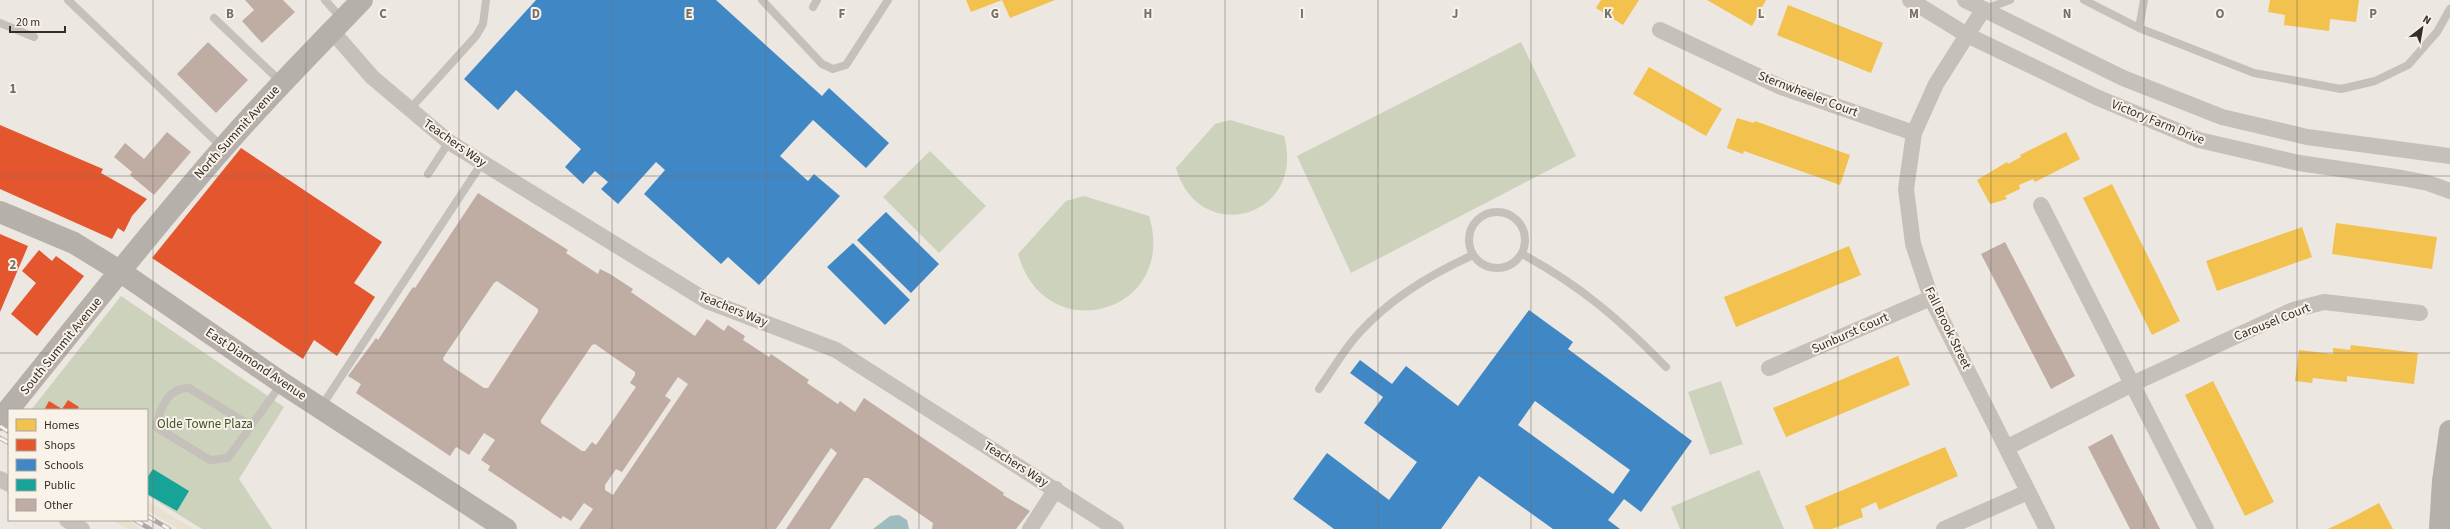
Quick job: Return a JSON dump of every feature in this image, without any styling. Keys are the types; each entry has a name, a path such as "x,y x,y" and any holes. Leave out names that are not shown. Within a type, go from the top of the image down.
{"street":[{"name":"North Summit Avenue","path":"121,272 171,208 222,148 281,83 362,0"},
{"name":"Victory Farm Drive","path":"1910,0 1968,35 2096,97 2199,140 2299,163 2428,183 2450,191"},
{"path":"1965,0 1982,5 2123,78 2222,117 2307,137 2450,156"},
{"name":"Fall Brook Street","path":"1982,5 1968,35 1936,84 1914,132 1906,189 1912,244 1931,298 2008,447 2028,492 2047,529"},
{"name":"Teachers Way","path":"337,25 372,77 409,110 449,142 707,301 836,350 1116,529"},
{"name":"Sternwheeler Court","path":"1660,30 1781,87 1914,132"},
{"path":"2042,205 2206,529"},
{"name":"East Diamond Avenue","path":"0,212 74,243 121,272 282,383 506,529"},
{"name":"South Summit Avenue","path":"9,409 121,272"},
{"name":"Sunburst Court","path":"1769,368 1931,298"},
{"name":"Carousel Court","path":"2008,447 2132,384 2293,310 2324,302 2420,312"},
{"name":"South Summit Avenue","path":"0,420 8,410"},
{"path":"2440,529 2450,431"},
{"path":"1030,529 1056,490"},
{"path":"1944,529 2028,492"},
{"path":"69,521 82,529"}],"lane":[{"path":"68,0 222,148"},
{"path":"325,0 337,25"},
{"path":"409,110 476,36 483,24 486,0"},
{"path":"762,0 822,64 833,69 846,65 888,0"},
{"path":"812,7 817,0"},
{"path":"1982,5 2010,0"},
{"path":"2084,0 2139,28 2254,73 2341,88 2375,81 2408,65 2437,32 2450,9"},
{"path":"2139,28 2144,0"},
{"path":"214,18 281,83"},
{"path":"0,23 34,37"},
{"path":"428,174 449,142"},
{"path":"321,407 482,162"},
{"path":"1497,212 1514,218 1520,224 1524,234 1525,244 1522,254 1513,264 1502,268 1490,268 1480,263 1473,255 1469,245 1471,229 1482,217 1497,212"},
{"path":"1522,254 1550,269 1585,292 1630,330 1666,367"},
{"path":"1319,389 1360,332 1384,310 1433,275 1473,255"},
{"path":"251,426 189,388 181,388 173,391 166,400 158,414 156,427 210,460 228,458 282,383"}],"green space":[{"path":"1521,42 1576,156 1351,273 1297,156"},
{"path":"1230,120 1284,136 1287,164 1280,186 1266,203 1247,212 1226,214 1206,208 1188,193 1176,168 1215,124"},
{"path":"930,151 986,206 939,253 883,197"},
{"path":"1084,196 1149,216 1153,249 1145,276 1128,296 1105,308 1079,310 1054,303 1033,284 1018,254 1066,201"},
{"name":"Olde Towne Plaza","path":"121,296 284,407 239,479 272,529 202,529 148,496 148,409 32,409"},
{"path":"1721,381 1743,444 1710,455 1688,392"},
{"path":"1759,470 1784,529 1680,529 1671,507"}],"shaded area":[{"path":"148,502 194,529 179,529 148,511"},
{"path":"114,521 129,521 141,529 127,529"}],"water":[{"path":"899,515 907,520 909,529 873,529 890,516"}],"building: Homes":[{"path":"966,0 1002,0 971,12"},
{"path":"1002,0 1055,0 1010,18"},
{"path":"1601,0 1639,0 1623,25 1596,8"},
{"path":"1707,0 1766,0 1752,26"},
{"path":"2270,0 2359,0 2356,22 2330,19 2329,31 2284,25 2285,15 2268,12"},
{"path":"1788,5 1883,43 1871,73 1777,35"},
{"path":"1649,67 1722,109 1706,136 1633,94"},
{"path":"1737,118 1754,123 1755,121 1850,155 1840,185 1744,151 1743,154 1727,148"},
{"path":"2066,132 2080,159 2035,182 2033,179 2019,185 2020,189 2005,196 2007,199 1990,204 1977,180 2007,162 2008,164 2021,157 2020,155"},
{"path":"2112,184 2180,321 2152,335 2083,198"},
{"path":"2336,223 2437,237 2432,269 2332,254"},
{"path":"2302,227 2312,257 2217,291 2206,261"},
{"path":"1849,246 1861,275 1736,327 1724,297"},
{"path":"2351,345 2418,353 2414,384 2347,376 2347,382 2313,378 2312,383 2295,381 2299,350 2333,354 2333,348 2350,350"},
{"path":"1898,356 1910,385 1786,437 1773,408"},
{"path":"2213,381 2274,502 2245,516 2185,395"},
{"path":"1945,447 1958,476 1879,510 1876,502 1861,509 1863,517 1832,529 1814,529 1805,506"},
{"path":"2379,503 2393,529 2328,529 2351,518"}],"building: Shops":[{"path":"0,125 103,169 101,173 147,199 132,216 124,232 118,228 112,239 0,189"},
{"path":"241,148 382,242 354,283 375,297 337,356 314,340 303,359 152,258"},
{"path":"0,234 28,246 0,312"},
{"path":"39,250 52,261 56,256 84,276 37,336 11,314 36,283 22,271"},
{"path":"68,400 79,407 78,409 62,409"},
{"path":"49,401 62,409 45,409"}],"building: Schools":[{"path":"536,0 716,0 822,96 829,88 889,143 866,168 813,120 780,156 808,181 814,174 840,196 759,285 728,257 721,264 644,194 665,170 656,162 618,204 601,189 608,182 595,171 583,184 565,167 581,149 516,90 498,110 464,79"},
{"path":"886,212 939,264 911,293 857,240"},
{"path":"853,243 910,300 885,325 827,267"},
{"path":"1529,310 1573,342 1568,349 1692,441 1641,512 1624,499 1608,520 1620,529 1553,529 1479,476 1441,529 1334,529 1293,499 1327,453 1389,500 1417,462 1364,423 1383,397 1350,373 1360,360 1392,384 1406,366 1458,406","holes":["1535,401 1630,470 1613,494 1518,425"]}],"building: Public":[{"path":"153,469 189,491 177,511 148,495 148,476"}],"building: Other":[{"path":"245,0 283,0 295,12 262,43 242,21 254,10"},
{"path":"208,42 248,80 216,113 177,74"},
{"path":"167,132 191,152 154,195 130,175 132,172 114,157 125,143 144,159"},
{"path":"478,193 568,250 566,253 598,274 600,269 633,289 631,292 695,336 707,319 724,331 728,325 745,336 743,340 769,357 771,354 809,380 807,383 838,404 840,401 855,412 864,398 1004,493 1003,495 1030,511 1016,529 932,529 933,523 868,478 864,478 830,529 786,529 837,453 831,448 776,529 579,529 593,509 584,503 571,521 563,516 561,519 488,470 490,466 481,460 495,440 484,433 469,455 456,447 450,456 356,393 361,384 348,376 376,338 378,340 413,287 415,288","holes":["497,281 538,309 538,312 488,388 484,388 444,361 443,358 494,283","595,344 635,372 635,375 630,383 636,387 596,445 592,442 585,451 582,451 541,423 541,420 592,345","678,377 688,384 613,495 605,490 605,485 616,469 622,472 671,400 665,396"]},
{"path":"2005,242 2075,376 2051,389 1981,254"},
{"path":"2112,434 2160,529 2130,529 2088,447"}],"railway":[{"path":"0,426 8,431"},
{"path":"0,438 8,442"},
{"path":"148,517 169,529"},
{"path":"137,521 150,529"}]}
